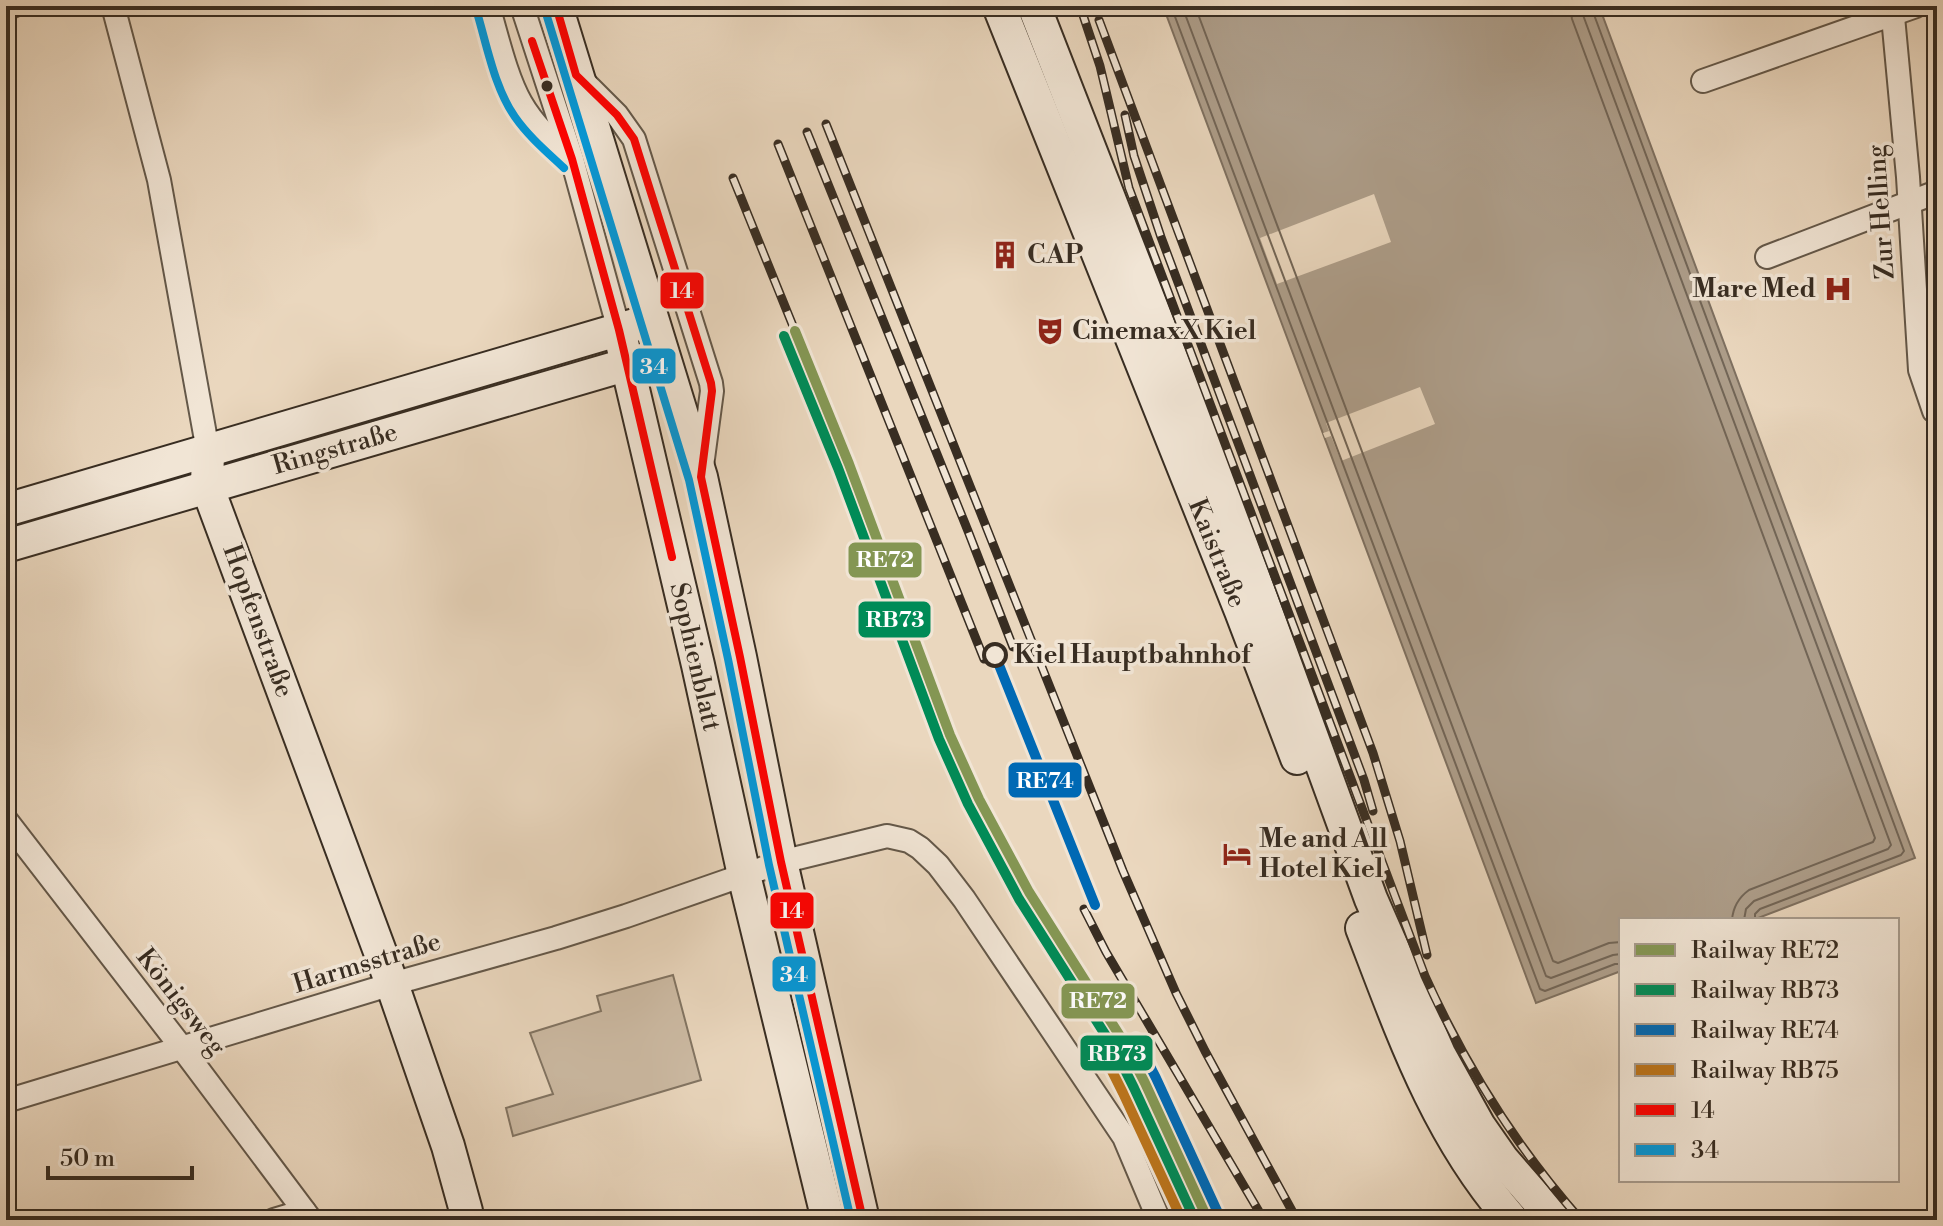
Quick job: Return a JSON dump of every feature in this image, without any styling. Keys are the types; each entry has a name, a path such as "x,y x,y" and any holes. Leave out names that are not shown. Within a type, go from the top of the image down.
{"main road":[{"name":"Sophienblatt","path":"556,6 701,477 781,862 863,1220"},
{"name":"Kaistraße","path":"999,6 1241,611 1417,1070 1481,1183 1512,1220"},
{"name":"Kaistraße","path":"1034,6 1206,447 1371,899 1439,1054 1479,1126 1502,1159 1555,1220"},
{"name":"Ringstraße","path":"6,510 652,320"},
{"name":"Sophienblatt","path":"619,330 744,875 828,1220"},
{"name":"Ringstraße","path":"6,546 664,354"},
{"name":"Hopfenstraße","path":"208,451 207,486 392,984 448,1146 466,1220"}],"street":[{"path":"6,8 13,6"},
{"name":"Hopfenstraße","path":"113,6 159,180 208,451"},
{"path":"488,6 520,103 538,128 572,159"},
{"name":"Sophienblatt","path":"522,6 572,159 619,330"},
{"path":"1703,81 1892,10 1916,6"},
{"name":"Zur Helling","path":"1892,10 1920,370 1934,411"},
{"path":"576,75 617,115 634,139 711,387 701,477"},
{"path":"1767,257 1937,192"},
{"name":"Königsweg","path":"6,820 307,1215"},
{"name":"Harmsstraße","path":"6,1101 392,984 556,938 781,862 887,836 909,841 938,865 1124,1137 1159,1220"},
{"path":"274,1220 307,1215"}],"shaded area":[{"path":"673,975 701,1080 513,1136 506,1108 553,1094 530,1033 601,1011 597,996"}],"water":[{"path":"1163,6 1599,6 1915,858 1758,918 1619,918 1619,972 1536,1003"}],"pier":[{"path":"1374,194 1391,242 1277,284 1260,238"},
{"path":"1420,387 1435,424 1341,461 1331,436 1325,438 1323,433 1329,431 1326,423"}],"railway":[{"path":"1080,6 1100,66 1129,188 1425,976 1457,1041 1494,1104 1535,1164 1581,1220"},
{"path":"1099,20 1373,753 1400,841 1427,955"},
{"path":"1125,115 1134,156 1161,237 1373,811"},
{"path":"826,124 1123,871 1176,993 1297,1220"},
{"path":"807,132 1013,647"},
{"path":"778,144 984,659"},
{"path":"733,178 795,331"},
{"path":"1084,909 1106,952 1264,1220"}],"rail line":[{"name":"RE72","path":"795,331 849,464 950,735 979,799 1029,892 1125,1044 1208,1220"},
{"name":"RB73","path":"784,336 838,468 939,739 968,804 1019,899 1115,1050 1195,1220"},
{"name":"RE74","path":"995,655 1095,905"},
{"name":"RE74","path":"1136,1039 1219,1215"},
{"name":"RB75","path":"1104,1055 1182,1220"}],"transit line":[{"name":"14","path":"556,6 576,75 617,115 634,139 711,383 701,477 781,862 863,1220"},
{"name":"34","path":"476,9 492,65 508,105 526,131 564,168"},
{"name":"34","path":"545,10 689,480 769,865 851,1220"},
{"name":"14","path":"532,41 572,159 619,330 672,557"}],"place":[{"name":"CAP","path":"1005,255"},
{"name":"Mare Med","path":"1838,289"},
{"name":"CinemaxX Kiel","path":"1050,331"},
{"name":"Kiel Hauptbahnhof","path":"995,655"},
{"name":"Me and All Hotel Kiel","path":"1237,854"}]}
